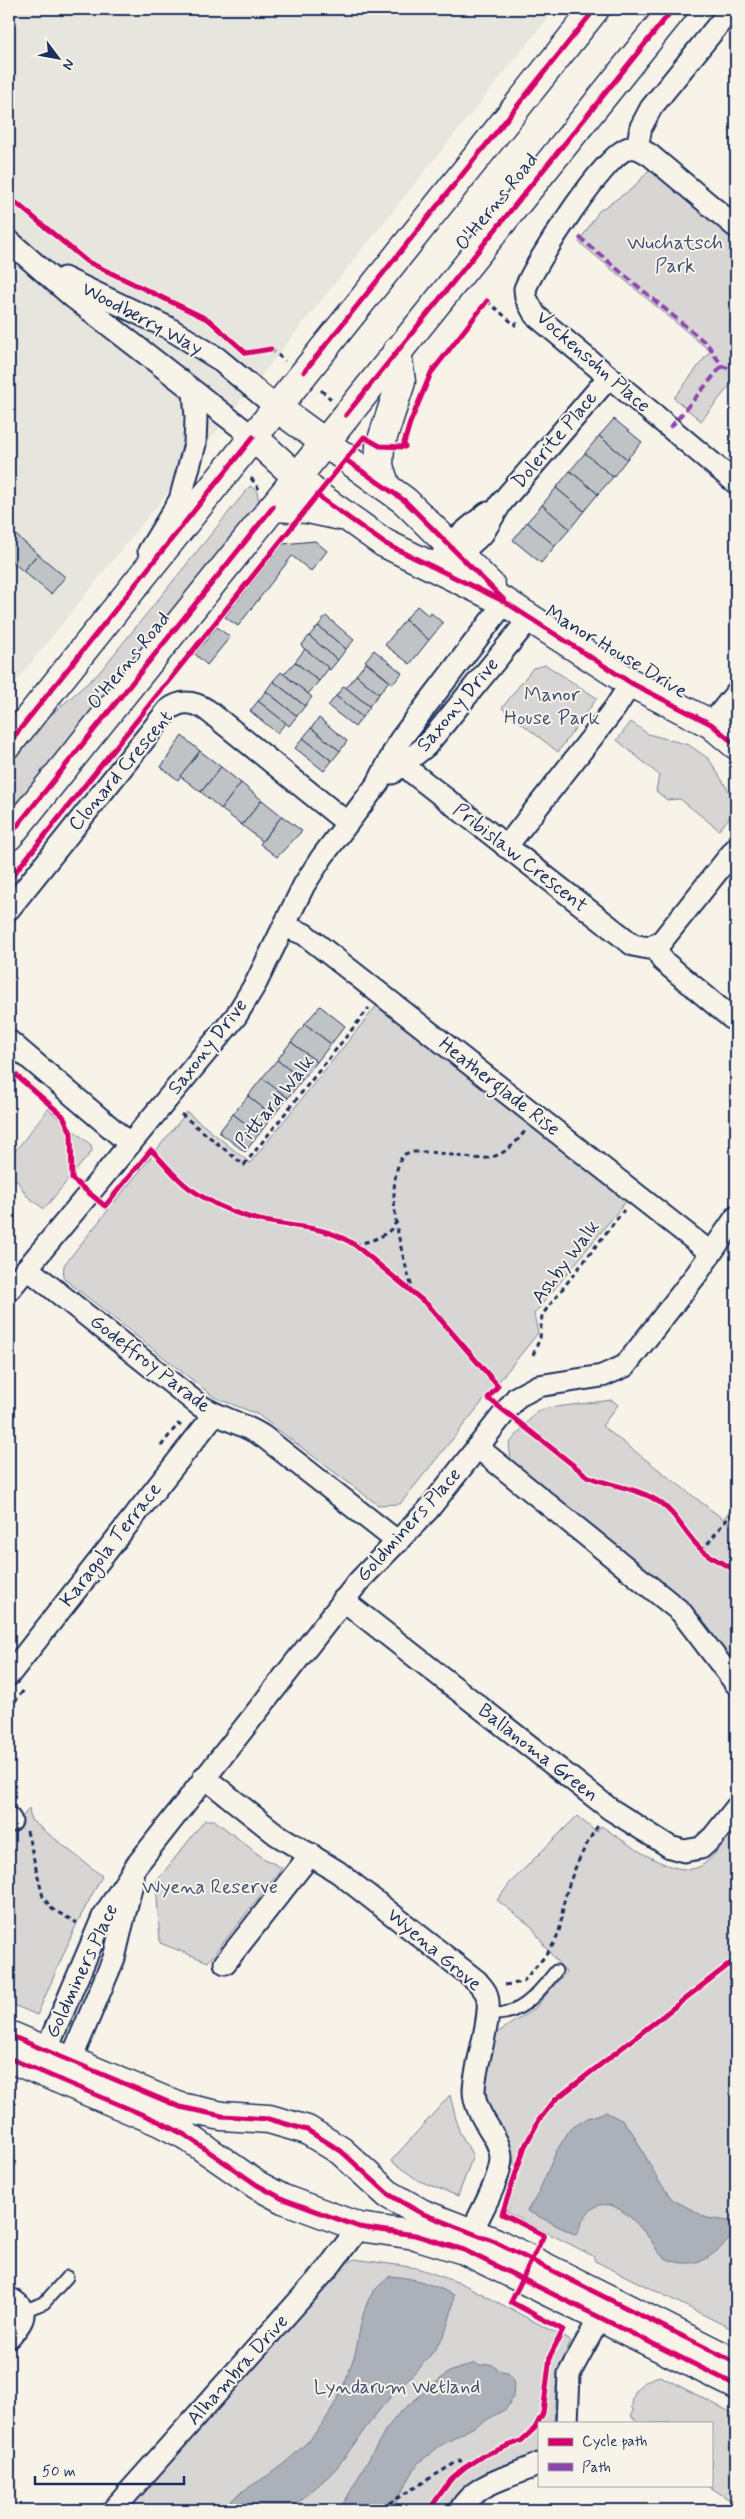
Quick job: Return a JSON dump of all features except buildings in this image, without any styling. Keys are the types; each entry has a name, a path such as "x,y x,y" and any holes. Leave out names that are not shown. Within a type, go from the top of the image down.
{"street":[{"path":"9,743 595,9"},
{"name":"O'Herns Road","path":"9,836 673,9"},
{"path":"731,9 651,108 641,127 637,148 650,155 736,228"},
{"name":"Vockensohn Place","path":"637,148 629,148 616,155 595,176 563,225 526,289 526,298 535,315 736,483"},
{"name":"Woodberry Way","path":"9,242 74,298 253,437"},
{"name":"Woodberry Way","path":"27,257 83,288 167,327 217,358 276,407"},
{"path":"386,487 379,466 380,446 401,382 397,351"},
{"name":"Dolerite Place","path":"449,557 501,503 608,376"},
{"path":"110,615 180,500 195,444 196,417 194,392"},
{"name":"Manor House Drive","path":"276,407 405,501 478,590 505,602 631,683 712,724 736,745"},
{"name":"Manor House Drive","path":"253,437 297,477 347,518 384,543 449,557"},
{"path":"274,507 308,509 347,518"},
{"name":"Saxony Drive","path":"399,759 400,740 505,602"},
{"name":"Saxony Drive","path":"9,1290 236,1016 256,983 304,885 346,822 399,759 426,746 530,618"},
{"path":"506,847 611,714 631,683"},
{"path":"712,724 736,693"},
{"name":"Clonard Crescent","path":"9,909 168,710 178,704 193,703 207,710 346,822"},
{"name":"Pribislaw Crescent","path":"399,759 506,847 626,941 640,947 655,946"},
{"path":"734,1021 663,961 655,946 666,936 736,848"},
{"name":"Heatherglade Rise","path":"284,926 304,934 711,1253"},
{"path":"9,1040 130,1144"},
{"name":"Goldminers Place","path":"54,2066 103,1916 136,1866 366,1571 398,1542 428,1510 517,1397 538,1386 602,1376 625,1366 736,1217"},
{"name":"Godeffroy Parade","path":"27,1268 198,1405 214,1414 250,1428 264,1437 398,1542"},
{"name":"Karagola Terrace","path":"9,1675 214,1414"},
{"path":"477,1447 681,1612 736,1684"},
{"name":"Ballanoma Green","path":"343,1600 610,1809 670,1847 693,1851 701,1848 713,1837 736,1808"},
{"name":"Wyena Grove","path":"204,1778 276,1834 338,1872 477,1981 487,2003 474,2092 478,2109 499,2146 501,2157 496,2178 468,2240"},
{"path":"225,1963 311,1854"},
{"path":"9,2035 54,2066 185,2135 257,2185 283,2199 359,2227 468,2240"},
{"path":"9,2058 54,2066 180,2107 222,2116 269,2119 307,2130 341,2151 388,2194 468,2240 604,2308 736,2385"},
{"path":"359,2227 388,2194"},
{"name":"Alhambra Drive","path":"113,2510 328,2268 359,2227"},
{"path":"9,2337 23,2319 16,2304"},
{"path":"604,2308 736,2363"},
{"path":"567,2422 570,2374 604,2308"},
{"path":"460,2510 476,2493 495,2481 538,2464"}],"lane":[{"path":"487,2003 501,2015 520,2008 541,1990 556,1971"},
{"path":"16,2304 44,2303 67,2277"}],"path":[{"path":"480,309 487,301"},
{"path":"262,350 271,349"},
{"path":"235,459 274,507"},
{"path":"414,1294 399,1245 396,1222 396,1172 403,1155 418,1152 477,1159 500,1156 513,1147 530,1124"},
{"path":"355,1245 391,1232 396,1222"},
{"path":"349,1241 361,1250"},
{"path":"406,1288 421,1300"},
{"path":"702,1551 736,1507"},
{"path":"698,1546 708,1555"},
{"path":"487,2003 510,1984 523,1982 556,1940 561,1924 561,1912 566,1893 573,1876 597,1826 610,1809"},
{"path":"15,1821 43,1897 52,1909 78,1923"},
{"path":"383,2510 386,2505 460,2460 464,2468"},
{"path":"458,2473 471,2464"}],"shaded area":[{"path":"9,9 555,9 9,690"},
{"path":"606,2112 623,2121 632,2132 660,2183 672,2199 707,2218 736,2222 736,2233 713,2254 692,2263 667,2259 658,2252 631,2218 616,2207 608,2205 600,2205 592,2209 582,2221 576,2235 527,2211 539,2191 557,2150 570,2129 588,2118"},
{"path":"390,2276 423,2282 454,2295 446,2330 432,2354 382,2407 333,2472 291,2510 223,2510 240,2493 291,2458 328,2416 348,2374 355,2354 363,2314 369,2299 373,2292"},
{"path":"475,2363 480,2366 492,2364 501,2372 508,2373 514,2380 513,2398 506,2409 440,2446 418,2463 391,2510 335,2510 345,2501 386,2429 400,2412 449,2372"}],"green space":[{"name":"Wuchatsch Park","path":"651,168 736,238 736,378 701,421 674,398 710,351 579,242 599,211 633,188"},
{"path":"250,486 257,491 260,510 9,828 9,766 45,720 98,674"},
{"name":"Manor House Park","path":"546,665 597,698 558,752 502,708 533,668"},
{"name":"Manor House Park","path":"631,722 648,734 689,745 709,759 735,801 735,811 719,830 680,799 667,800 656,791 659,775 617,740"},
{"path":"378,1004 628,1199 534,1314 538,1333 400,1504 378,1505 257,1414 214,1397 63,1278 64,1265 187,1112 250,1163"},
{"path":"48,1109 91,1145 92,1151 44,1209 27,1196 16,1179 9,1174 9,1159"},
{"path":"612,1400 618,1405 602,1426 723,1519 734,1506 736,1507 736,1668 689,1605 511,1460 509,1444 537,1411"},
{"path":"29,1808 31,1820 102,1876 77,1923 37,2015 9,2003 9,1836"},
{"path":"577,1816 596,1832 601,1826 651,1858 680,1868 693,1869 709,1860 736,1825 736,2331 595,2261 593,2256 507,2212 517,2178 511,2147 488,2107 486,2092 486,2076 495,2034 534,2009 566,1972 532,1927 497,1900 510,1883"},
{"name":"Wyena Reserve","path":"205,1820 214,1820 263,1858 282,1868 208,1962 160,1943 156,1882"},
{"path":"450,2095 459,2131 473,2156 458,2196 419,2181 391,2161"},
{"name":"Lyndarum Wetland","path":"355,2259 417,2268 463,2284 571,2341 557,2372 554,2422 538,2422 538,2451 475,2478 455,2496 446,2510 128,2510 347,2263"},
{"path":"660,2376 736,2415 736,2504 709,2486 712,2486 712,2422 639,2422 631,2416 634,2410 632,2409 632,2402 636,2391 648,2380"}],"marked path":[{"path":"579,237 708,345 722,366 736,371"},
{"path":"670,428 722,366"}],"cycle path":[{"path":"304,372 595,9"},
{"path":"346,415 673,9"},
{"path":"9,197 86,261 209,320 246,353 271,349"},
{"path":"9,880 364,437 380,446 405,447 404,443 410,423 431,373 487,301"},
{"path":"9,743 253,437"},
{"path":"346,460 405,501 504,600"},
{"path":"318,496 384,543 505,602 631,683 711,724 736,745"},
{"path":"9,836 273,507"},
{"path":"9,1069 63,1116 71,1133 72,1179 105,1206 151,1150 189,1188 240,1215 262,1221 316,1229 342,1238 355,1245 428,1305 498,1386 488,1398 587,1476 639,1492 656,1500 670,1511 703,1551 719,1562 736,1570"},
{"path":"538,2422 543,2413 550,2356 563,2330 511,2302 544,2235 502,2214 525,2146 539,2120 555,2100 736,1959"},
{"path":"9,2035 180,2107 222,2116 269,2119 307,2130 341,2151 388,2194 421,2213 495,2242 736,2363"},
{"path":"9,2058 160,2122 185,2135 257,2185 283,2199 359,2227 415,2235 464,2250 736,2385"},
{"path":"429,2510 451,2479 464,2468 484,2455 521,2441 535,2428 538,2422"}]}
